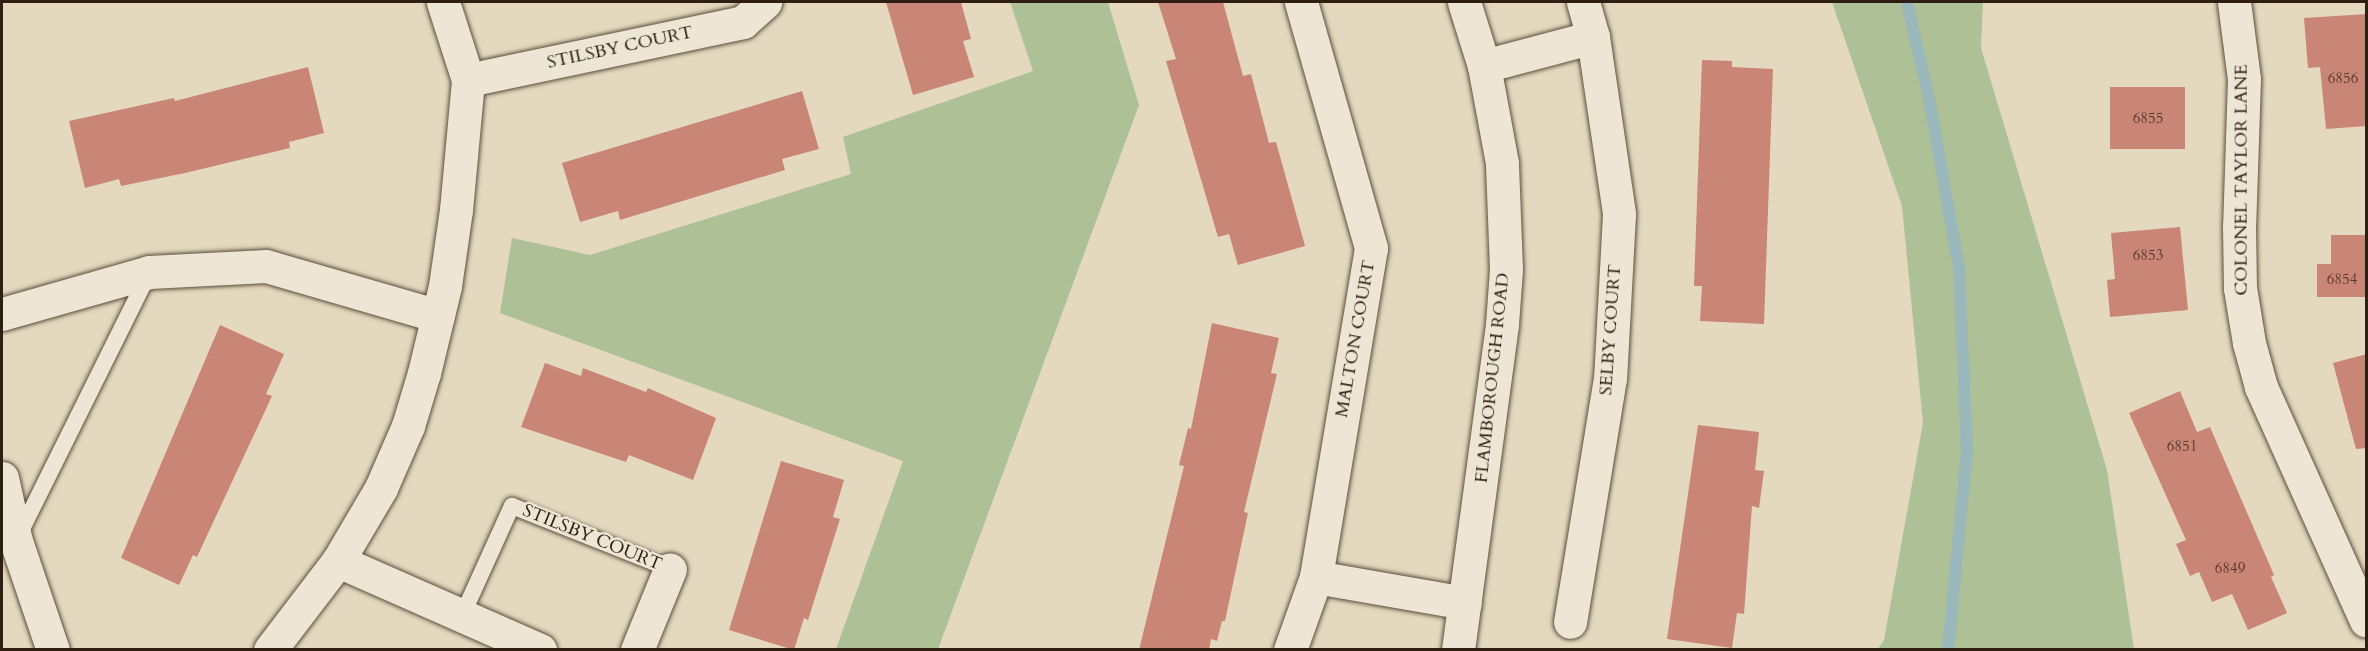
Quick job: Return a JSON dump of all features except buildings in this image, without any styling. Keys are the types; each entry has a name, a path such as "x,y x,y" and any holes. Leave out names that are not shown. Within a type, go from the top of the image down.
{"street":[{"path":"270,650 338,561 381,488 408,426 438,316 456,210 468,80 443,2"},
{"name":"STILSBY COURT","path":"468,80 743,22 765,2"},
{"name":"MALTON COURT","path":"1290,650 1316,577 1371,248 1301,2"},
{"name":"FLAMBOROUGH ROAD","path":"1458,650 1506,269 1502,163 1484,66 1464,2"},
{"name":"SELBY COURT","path":"1570,622 1610,378 1619,214 1593,38 1582,2"},
{"name":"COLONEL TAYLOR LANE","path":"2234,2 2244,79 2239,226 2240,288 2249,343 2261,387 2367,621"},
{"path":"1484,66 1593,38"},
{"path":"2,314 149,272 266,266 438,316"},
{"path":"2,478 16,541 53,650"},
{"path":"338,561 540,650"},
{"name":"STILSBY COURT","path":"637,650 670,570"},
{"path":"1316,577 1465,603"}],"lane":[{"path":"16,541 149,272"},
{"name":"STILSBY COURT","path":"462,616 512,506 670,570"}],"green space":[{"path":"1010,2 1108,2 1139,105 938,649 836,649 903,461 500,313 512,238 590,255 851,174 843,137 1033,71"},
{"path":"1832,2 1983,2 1981,48 2107,470 2134,649 1878,649 1884,640 1923,423 1902,206"}],"waterway":[{"path":"1907,2 1929,98 1959,269 1967,450 1948,650"}]}
